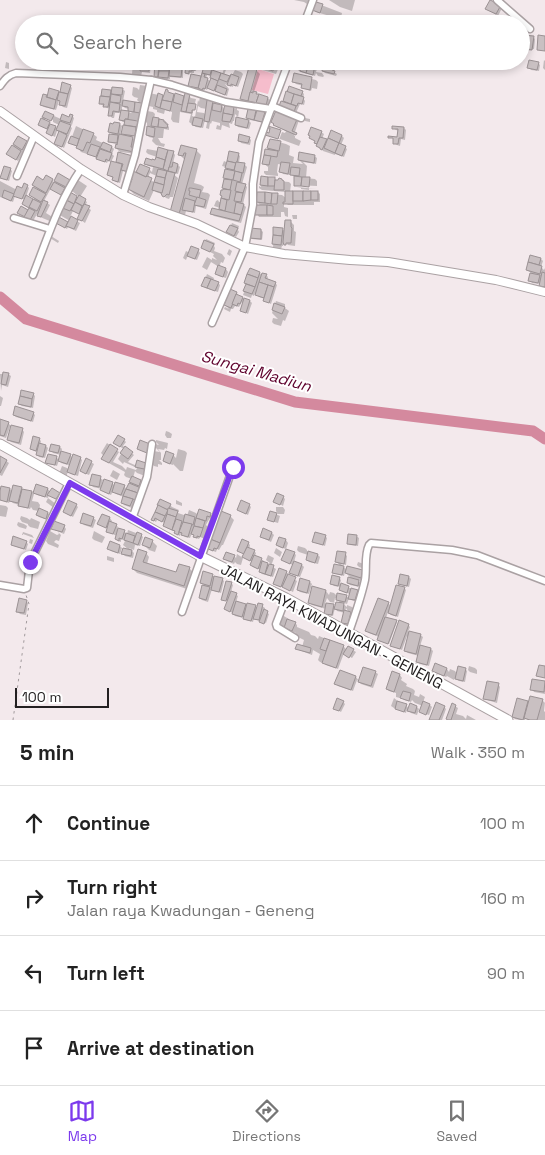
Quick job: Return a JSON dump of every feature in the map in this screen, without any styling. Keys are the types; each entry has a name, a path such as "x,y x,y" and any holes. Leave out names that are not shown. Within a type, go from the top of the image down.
{"main road":[{"name":"JALAN RAYA KWADUNGAN - GENENG","path":"0,444 200,556 286,598 508,720"}],"street":[{"path":"307,15 313,0"},
{"path":"498,0 515,15"},
{"path":"212,323 245,247 253,205 253,184 260,142 286,70"},
{"path":"0,86 5,78 16,73 151,80 226,102 271,108 301,118"},
{"path":"123,195 135,155 151,80"},
{"path":"0,110 81,169 123,195 149,207 197,224 245,247 284,254 388,262 496,280 545,292"},
{"path":"17,176 34,136"},
{"path":"33,275 64,195 81,169"},
{"path":"14,218 50,229"},
{"path":"132,519 147,477 152,444"},
{"path":"182,612 200,556 233,467"},
{"path":"0,585 26,589 28,586 30,562 70,483"},
{"path":"349,632 365,577 366,551 371,543 460,551 506,565 545,581"},
{"path":"286,598 276,624 277,627 295,638"}],"path":[{"path":"13,720 29,604 26,598 26,589"}],"shaded area":[{"path":"258,70 274,74 268,94 252,90"}],"building":[{"path":"490,0 501,5 496,14 485,9"},
{"path":"316,2 323,4 320,13 312,10"},
{"path":"538,35 545,36 545,51 537,50"},
{"path":"530,36 534,36 532,50 530,50"},
{"path":"530,60 539,62 537,70 530,69"},
{"path":"154,70 158,70 158,77 154,77"},
{"path":"170,70 182,70 181,77 169,76"},
{"path":"185,70 192,70 189,71 189,74 185,73"},
{"path":"203,70 212,70 210,75 202,73"},
{"path":"212,70 221,73 218,81 210,78"},
{"path":"248,70 257,70 248,101 240,99"},
{"path":"307,70 314,70 313,75 306,73"},
{"path":"332,70 335,71 334,74 322,71"},
{"path":"159,71 169,71 168,78 158,77"},
{"path":"202,73 205,74 204,77 208,78 205,89 203,88 202,90 198,88"},
{"path":"221,73 230,76 227,82 219,79"},
{"path":"294,73 312,77 310,90 301,88 302,84 292,82"},
{"path":"191,74 201,76 198,88 188,86"},
{"path":"231,74 239,77 236,86 227,85"},
{"path":"211,78 218,81 214,91 207,88"},
{"path":"62,82 71,85 68,94 60,92"},
{"path":"217,85 227,89 225,95 215,91"},
{"path":"289,86 303,91 301,96 287,92"},
{"path":"112,87 123,88 122,95 111,94"},
{"path":"49,88 59,91 56,100 47,97"},
{"path":"102,89 111,90 110,97 101,96"},
{"path":"166,89 174,94 172,102 162,100"},
{"path":"253,91 259,94 256,103 248,101 250,92 253,93"},
{"path":"286,91 294,94 291,104 283,101"},
{"path":"59,92 68,94 65,106 59,105 60,101 57,100"},
{"path":"158,93 163,95 160,108 155,106"},
{"path":"175,93 184,96 182,105 173,102"},
{"path":"185,93 190,94 186,112 181,111"},
{"path":"43,94 56,100 54,109 40,105"},
{"path":"111,94 121,96 120,103 110,102"},
{"path":"259,94 268,97 266,106 256,103"},
{"path":"294,94 304,97 302,104 298,103 297,106 291,104"},
{"path":"100,96 110,97 108,107 103,107 104,104 99,104"},
{"path":"123,100 135,102 134,112 128,111 128,107 122,106"},
{"path":"162,100 172,102 170,111 160,108"},
{"path":"207,100 213,101 209,122 204,121"},
{"path":"281,101 296,106 294,112 279,106"},
{"path":"110,102 120,104 119,112 113,111 112,116 108,116"},
{"path":"135,102 142,103 140,113 134,112"},
{"path":"188,103 196,104 195,110 192,110 192,113 186,112"},
{"path":"213,103 222,105 221,112 212,110"},
{"path":"225,104 234,106 233,115 223,113"},
{"path":"277,108 298,117 292,131 297,133 296,135 273,125 271,122"},
{"path":"248,109 256,110 254,120 246,118"},
{"path":"121,110 129,111 128,119 125,119 125,121 119,120"},
{"path":"257,110 265,112 262,122 254,120"},
{"path":"45,111 54,115 51,121 42,117"},
{"path":"223,113 233,115 230,122 222,121"},
{"path":"62,114 69,117 70,114 73,115 70,123 60,120"},
{"path":"153,117 159,118 158,127 151,126"},
{"path":"194,117 203,119 201,127 192,125"},
{"path":"236,117 249,120 247,128 235,125"},
{"path":"41,118 50,122 47,129 38,125"},
{"path":"125,119 138,121 137,127 124,125"},
{"path":"159,119 164,120 168,124 167,128 158,127"},
{"path":"60,121 71,125 67,134 56,130"},
{"path":"114,122 120,123 118,134 108,132 110,123 113,124"},
{"path":"50,124 56,126 52,136 46,133"},
{"path":"123,125 136,127 135,136 121,134"},
{"path":"147,126 155,128 154,137 146,135"},
{"path":"268,126 281,130 278,139 265,135 266,132 269,133 270,128"},
{"path":"392,126 404,127 403,138 399,138 398,144 393,144 393,138 388,138 388,136 397,137 398,129 392,129"},
{"path":"311,127 322,131 317,144 309,138 310,136 308,135"},
{"path":"83,129 94,133 90,143 87,142 83,151 76,148"},
{"path":"331,130 342,135 339,143 328,138"},
{"path":"59,131 67,135 62,147 54,144"},
{"path":"109,134 118,135 117,143 108,142"},
{"path":"119,134 133,137 131,147 135,148 134,152 115,148"},
{"path":"239,134 250,137 248,143 238,141"},
{"path":"18,136 27,141 22,150 13,144"},
{"path":"71,136 79,139 77,146 68,143"},
{"path":"320,137 327,139 322,150 316,146"},
{"path":"328,138 339,143 335,153 324,148"},
{"path":"270,139 281,141 279,151 267,148"},
{"path":"103,142 112,146 110,152 100,148"},
{"path":"339,143 346,146 342,156 335,153"},
{"path":"91,144 100,147 96,157 87,154"},
{"path":"12,145 21,151 16,160 6,154"},
{"path":"181,145 197,149 179,214 170,212 186,153 183,156 178,155"},
{"path":"158,147 168,150 165,160 156,157"},
{"path":"100,149 112,153 109,161 106,159 105,162 96,159"},
{"path":"265,149 278,151 277,157 264,155"},
{"path":"168,150 174,151 168,171 163,169"},
{"path":"229,151 239,153 236,163 227,161"},
{"path":"118,152 133,156 129,172 121,170 123,164 116,162"},
{"path":"299,152 315,155 314,163 298,160"},
{"path":"264,155 271,156 269,165 262,164"},
{"path":"156,157 165,160 163,169 144,164 146,158 155,160"},
{"path":"111,161 122,164 118,182 112,180 113,177 107,175"},
{"path":"227,161 236,163 234,170 225,168"},
{"path":"173,162 178,164 176,173 168,171 169,167 172,167"},
{"path":"236,162 245,163 243,173 234,171"},
{"path":"281,162 290,163 288,174 279,172"},
{"path":"140,164 150,168 146,177 136,172"},
{"path":"4,166 11,168 7,180 0,178"},
{"path":"291,167 300,168 299,176 290,175"},
{"path":"158,169 167,171 165,178 156,176"},
{"path":"225,169 235,171 233,180 223,178"},
{"path":"133,171 152,178 144,197 128,189 132,179 129,178"},
{"path":"167,171 175,173 169,195 167,194 164,197 161,194"},
{"path":"235,171 242,173 240,182 233,180"},
{"path":"58,173 70,180 66,187 54,181"},
{"path":"46,175 53,179 46,193 32,185 37,176 43,180"},
{"path":"156,176 165,178 164,185 154,182"},
{"path":"261,176 268,177 268,186 260,185"},
{"path":"294,176 302,177 301,186 294,186"},
{"path":"268,177 275,177 275,186 268,186"},
{"path":"302,177 310,177 309,187 301,186"},
{"path":"279,178 284,181 284,190 274,190 275,180"},
{"path":"224,179 232,180 230,190 222,188"},
{"path":"54,182 65,188 61,195 50,189"},
{"path":"154,182 164,185 162,193 152,190"},
{"path":"237,182 246,184 243,193 235,191"},
{"path":"24,183 28,185 22,199 13,196 17,186 22,188"},
{"path":"33,187 46,194 41,202 29,195"},
{"path":"189,188 201,190 199,198 189,195"},
{"path":"4,190 14,194 11,201 2,197"},
{"path":"221,190 231,190 229,200 221,198"},
{"path":"68,191 77,196 74,204 64,199"},
{"path":"285,191 293,191 293,204 283,204 285,202"},
{"path":"293,191 303,191 303,201 293,201"},
{"path":"303,191 311,191 311,200 303,201"},
{"path":"311,191 318,191 318,200 311,200"},
{"path":"236,192 243,193 241,202 234,201"},
{"path":"257,192 265,192 265,203 256,202"},
{"path":"265,192 272,193 271,204 265,203"},
{"path":"272,193 278,193 277,204 271,204"},
{"path":"26,195 33,199 29,208 22,204"},
{"path":"79,195 86,199 83,206 75,202"},
{"path":"197,197 206,200 204,207 194,205"},
{"path":"185,198 195,201 193,212 182,210"},
{"path":"221,198 227,200 225,211 219,209"},
{"path":"33,199 41,203 37,211 29,207"},
{"path":"64,199 74,204 70,211 60,207"},
{"path":"43,200 48,202 41,217 37,216"},
{"path":"75,202 82,206 79,214 71,210"},
{"path":"236,202 244,204 241,215 234,213"},
{"path":"84,204 90,206 82,221 77,219"},
{"path":"255,205 267,205 267,215 255,215"},
{"path":"267,205 273,206 273,215 267,215"},
{"path":"21,206 28,210 25,217 17,213"},
{"path":"29,208 35,211 30,220 24,217"},
{"path":"212,208 241,215 239,221 210,214"},
{"path":"57,216 68,222 65,228 54,222"},
{"path":"71,216 78,220 74,229 66,226"},
{"path":"285,220 291,220 292,228 291,243 284,245 283,242"},
{"path":"230,225 238,228 234,236 226,232"},
{"path":"273,227 283,228 282,236 273,235"},
{"path":"250,228 261,229 261,239 249,238"},
{"path":"273,235 282,236 281,245 272,244"},
{"path":"204,240 214,244 210,252 201,248"},
{"path":"191,246 199,249 195,259 187,256"},
{"path":"530,255 541,258 539,265 528,262"},
{"path":"528,262 542,266 540,274 526,270"},
{"path":"218,265 226,268 223,277 215,274"},
{"path":"250,268 260,272 258,278 247,274"},
{"path":"542,272 545,273 545,287 539,286"},
{"path":"262,273 267,274 265,278 276,282 274,287 259,282"},
{"path":"530,273 540,275 538,283 528,281"},
{"path":"247,274 258,278 255,287 244,283"},
{"path":"205,277 211,279 207,288 201,286"},
{"path":"211,279 219,282 215,291 207,288"},
{"path":"259,282 268,285 264,298 255,295"},
{"path":"246,284 255,287 252,294 243,291"},
{"path":"268,285 274,287 269,303 263,301"},
{"path":"230,289 237,292 231,308 224,305"},
{"path":"236,294 243,297 237,306 232,304"},
{"path":"244,298 250,300 246,313 240,311"},
{"path":"274,303 285,307 282,314 272,310"},
{"path":"3,372 9,373 6,385 1,384"},
{"path":"21,390 34,393 32,399 20,396"},
{"path":"20,396 32,399 31,407 18,404"},
{"path":"15,406 34,412 31,421 13,415"},
{"path":"0,419 9,422 4,436 0,435"},
{"path":"11,425 23,428 19,443 7,440"},
{"path":"118,435 125,439 120,447 113,443"},
{"path":"33,436 40,438 36,451 30,449"},
{"path":"140,440 150,444 147,453 137,449"},
{"path":"39,443 46,445 43,457 36,455"},
{"path":"51,444 60,446 58,453 49,451"},
{"path":"110,444 118,449 109,463 101,459"},
{"path":"125,446 133,452 128,459 120,453"},
{"path":"61,451 71,454 67,464 58,461"},
{"path":"166,451 174,454 170,464 163,461"},
{"path":"48,454 57,456 55,465 45,463"},
{"path":"73,454 81,457 75,475 67,472"},
{"path":"0,456 7,460 0,473"},
{"path":"86,458 92,461 86,474 80,471"},
{"path":"137,460 146,463 144,469 135,467"},
{"path":"92,474 101,476 99,487 89,485"},
{"path":"132,476 141,480 139,486 129,482"},
{"path":"104,479 113,482 109,494 100,490"},
{"path":"115,482 125,485 121,495 112,492"},
{"path":"129,483 141,488 138,493 126,489"},
{"path":"36,484 48,488 45,497 33,493"},
{"path":"13,485 22,487 18,503 9,501"},
{"path":"1,486 10,488 7,502 0,500"},
{"path":"52,488 60,493 56,499 47,495"},
{"path":"22,489 32,491 28,508 18,506"},
{"path":"126,489 138,493 136,500 123,496"},
{"path":"277,493 284,496 280,505 273,502"},
{"path":"123,496 133,499 130,506 121,503"},
{"path":"160,499 171,504 168,510 157,505"},
{"path":"68,500 77,504 71,516 63,512"},
{"path":"241,500 250,504 246,514 237,510"},
{"path":"158,505 168,510 165,516 155,512"},
{"path":"39,508 48,512 46,519 36,515"},
{"path":"168,508 178,511 176,517 167,514"},
{"path":"199,509 211,513 210,517 207,516 206,521 196,518"},
{"path":"221,511 231,515 220,543 210,539"},
{"path":"270,511 277,513 274,522 267,520"},
{"path":"155,512 165,516 162,522 155,518 154,521 151,520"},
{"path":"83,513 94,517 91,526 80,523"},
{"path":"102,514 110,517 106,528 97,524"},
{"path":"167,514 176,517 172,530 163,526"},
{"path":"185,514 195,517 193,525 183,522"},
{"path":"196,518 205,521 203,528 194,526"},
{"path":"176,519 182,521 178,535 172,530"},
{"path":"54,521 65,525 62,532 51,529"},
{"path":"109,521 117,524 113,534 106,532"},
{"path":"183,522 192,524 188,537 181,535 182,533 179,532"},
{"path":"194,526 203,528 200,537 193,537 194,535 191,534"},
{"path":"118,528 125,530 122,539 119,538 119,541 115,539"},
{"path":"263,528 272,532 269,540 260,537"},
{"path":"137,532 142,534 138,545 133,543"},
{"path":"315,532 326,535 323,545 312,542"},
{"path":"126,533 135,536 133,543 124,540"},
{"path":"348,534 357,535 356,545 347,544"},
{"path":"13,536 27,541 24,549 11,545"},
{"path":"145,537 153,540 150,548 142,545"},
{"path":"279,537 286,539 283,548 276,545"},
{"path":"210,539 220,543 217,549 214,548 213,551 206,548"},
{"path":"242,539 249,542 244,554 237,551"},
{"path":"110,541 120,545 118,553 107,549"},
{"path":"247,547 255,550 250,561 242,557"},
{"path":"123,548 132,550 131,556 121,554"},
{"path":"138,549 147,552 143,562 176,572 179,564 190,567 184,586 132,569"},
{"path":"286,549 295,552 290,564 281,560"},
{"path":"308,551 318,554 315,563 306,560"},
{"path":"337,551 346,552 344,564 335,562"},
{"path":"226,552 235,555 232,562 223,559"},
{"path":"254,555 262,558 258,569 250,565"},
{"path":"262,561 268,563 265,574 259,572"},
{"path":"294,561 302,564 298,576 289,573"},
{"path":"269,564 274,565 271,576 265,574"},
{"path":"334,564 344,566 342,575 332,573"},
{"path":"347,566 363,570 361,578 345,573"},
{"path":"279,568 287,571 281,587 273,584"},
{"path":"203,571 213,574 210,586 200,583"},
{"path":"288,574 296,577 290,591 282,587"},
{"path":"400,574 409,576 407,586 398,584"},
{"path":"332,575 340,577 338,586 330,584"},
{"path":"214,576 223,578 219,592 211,590"},
{"path":"348,577 359,580 358,586 347,583"},
{"path":"300,578 310,581 307,593 297,590"},
{"path":"226,581 232,582 226,601 221,600"},
{"path":"341,583 349,586 347,593 339,590"},
{"path":"202,585 210,587 206,600 199,598"},
{"path":"396,585 405,587 396,616 388,613"},
{"path":"312,586 326,590 322,607 308,603"},
{"path":"351,588 358,590 355,600 348,599"},
{"path":"231,591 237,593 230,612 224,609"},
{"path":"337,593 347,595 345,602 336,600"},
{"path":"19,598 27,600 24,613 16,612"},
{"path":"378,598 389,602 376,635 365,631"},
{"path":"236,601 246,604 242,617 232,614"},
{"path":"336,602 344,603 343,611 334,609"},
{"path":"247,603 256,605 251,621 243,619"},
{"path":"258,603 263,604 259,620 253,619"},
{"path":"326,603 334,604 332,615 324,614"},
{"path":"264,609 268,611 264,624 259,622"},
{"path":"344,610 351,612 348,624 341,623"},
{"path":"385,617 397,620 388,644 377,640"},
{"path":"287,619 296,622 292,631 284,628"},
{"path":"399,620 409,624 400,649 390,646"},
{"path":"409,631 421,634 416,654 404,651"},
{"path":"324,638 330,640 326,651 320,649"},
{"path":"330,640 344,645 336,668 322,663"},
{"path":"297,644 311,648 310,653 295,649"},
{"path":"420,645 431,648 427,665 416,662"},
{"path":"348,646 354,649 349,658 343,654"},
{"path":"435,663 447,668 444,676 432,671"},
{"path":"539,665 545,666 545,678 536,676"},
{"path":"458,666 466,668 463,681 455,679"},
{"path":"363,667 376,671 371,686 358,682"},
{"path":"340,670 356,676 351,690 334,684"},
{"path":"392,671 400,674 394,692 386,689"},
{"path":"532,679 545,681 544,692 530,690"},
{"path":"487,681 499,683 495,701 483,699"},
{"path":"403,691 411,693 409,701 400,698"},
{"path":"530,696 543,699 537,720 524,718"},
{"path":"337,698 344,701 339,711 333,709"},
{"path":"517,698 528,701 523,720 512,717"},
{"path":"397,701 407,704 404,712 395,709"},
{"path":"423,701 430,704 426,715 419,712"},
{"path":"436,702 445,706 439,720 429,720"},
{"path":"410,703 417,706 415,713 407,711"},
{"path":"452,703 456,705 451,720 448,720 446,719"}],"waterway":[{"name":"Sungai Madiun","path":"0,297 26,319 295,402 533,431 545,439"}],"route":[{"path":"30,562 70,483 200,556 233,467"}]}
